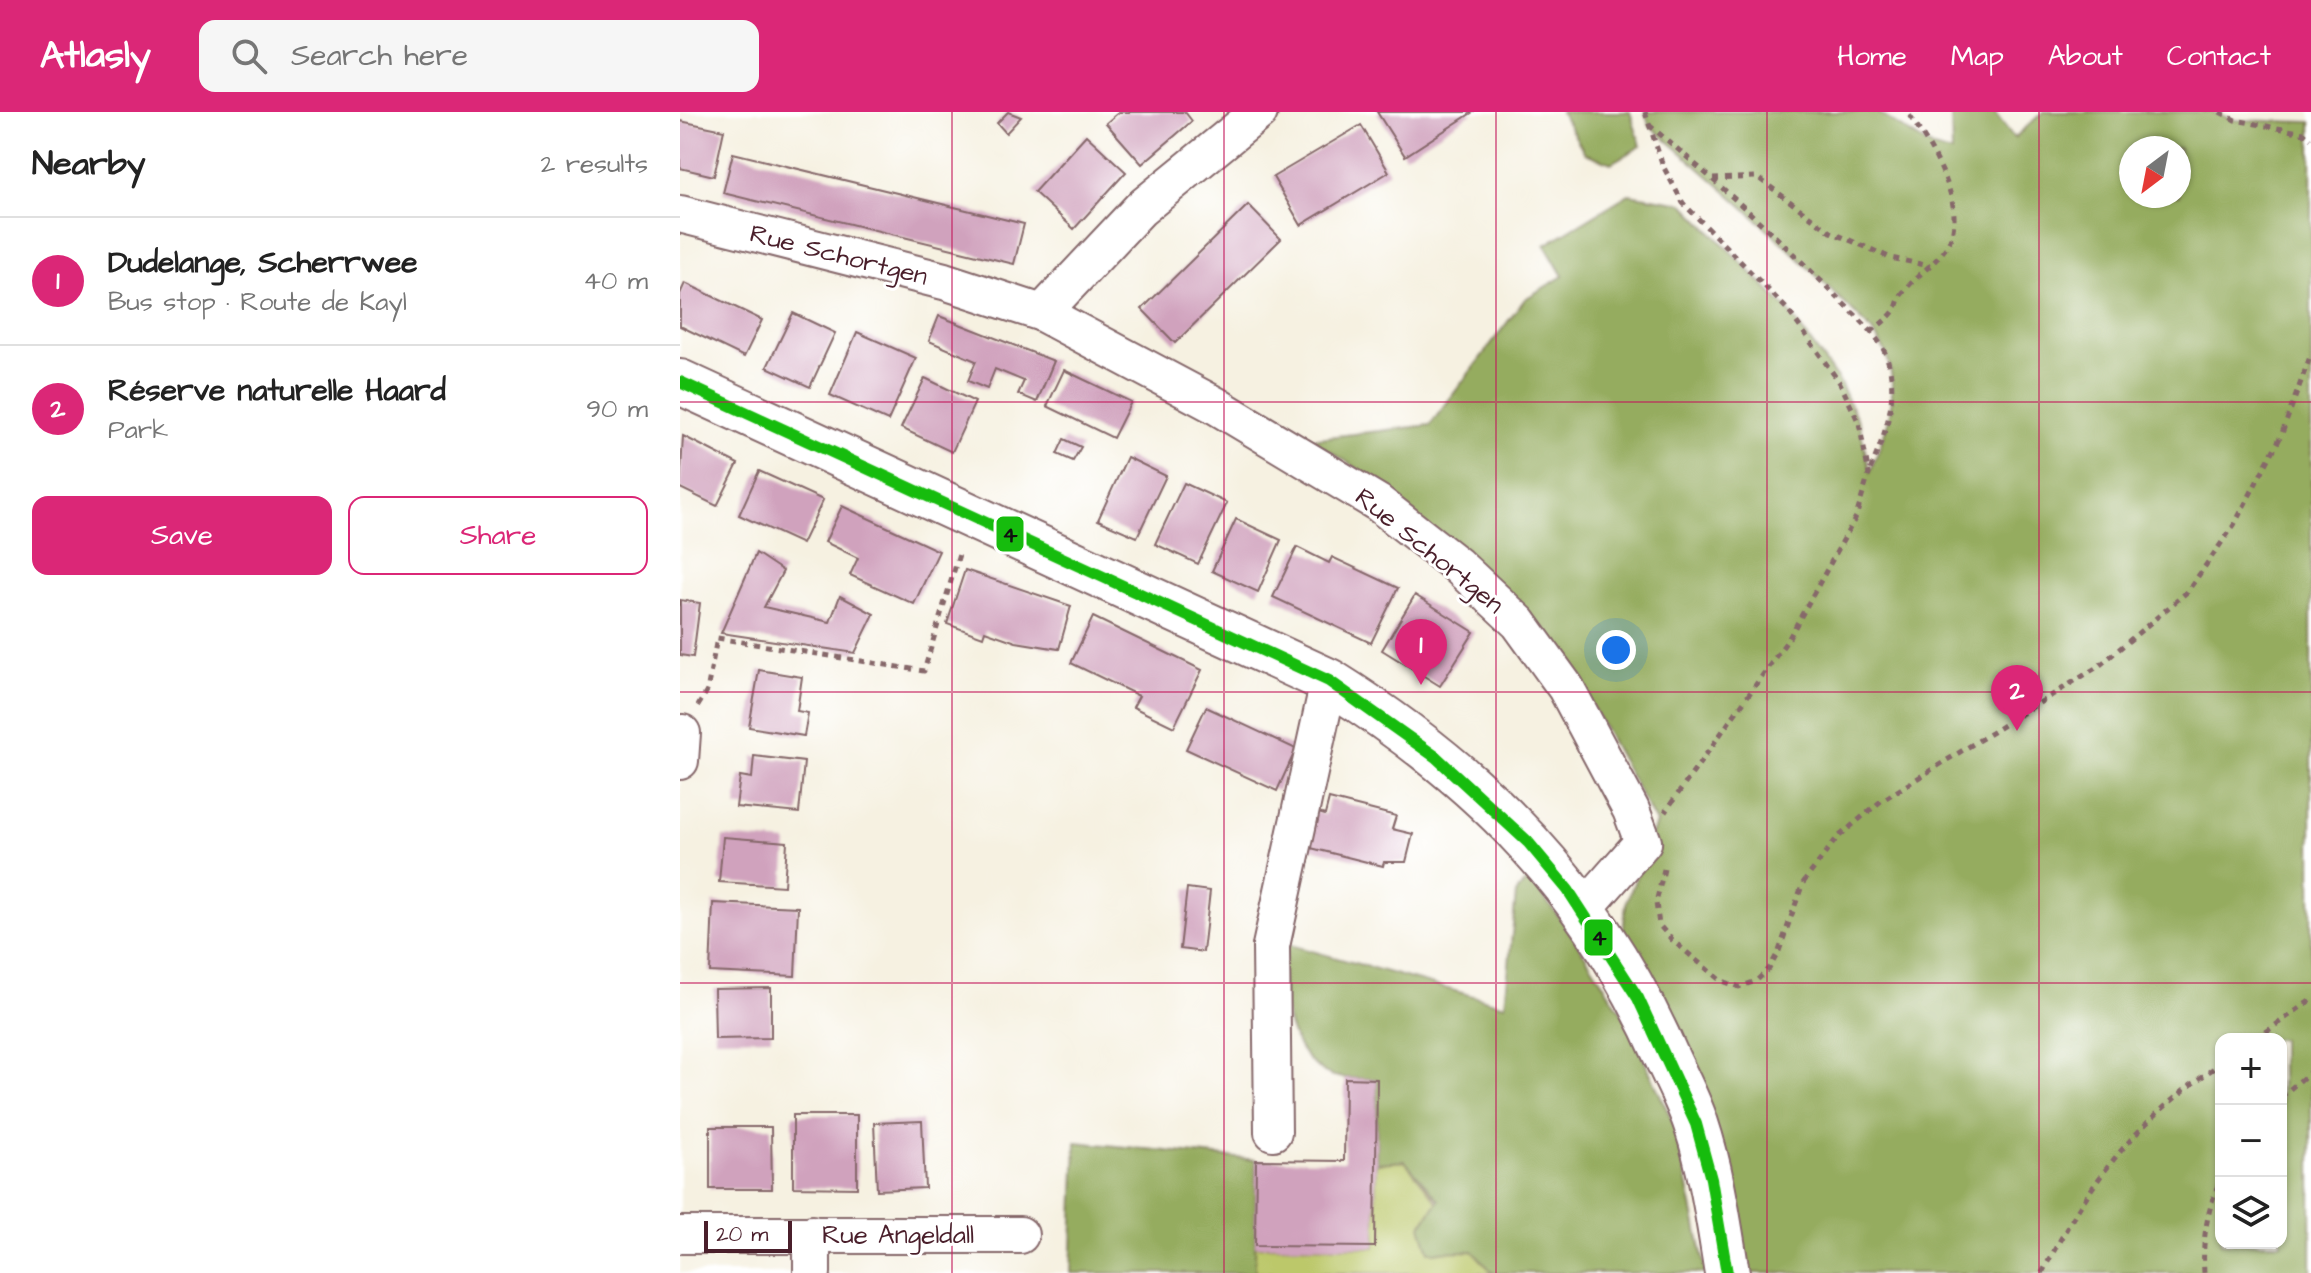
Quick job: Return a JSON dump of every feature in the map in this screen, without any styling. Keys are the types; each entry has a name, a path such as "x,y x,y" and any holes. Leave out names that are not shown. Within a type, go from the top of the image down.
{"main road":[{"path":"680,382 1329,681 1387,718 1448,765 1519,829 1584,909 1645,1006 1696,1124 1727,1273"}],"street":[{"path":"1042,313 1140,209 1259,112"},
{"name":"Rue Schortgen","path":"680,214 944,281 1042,313 1215,405 1378,503 1457,565 1519,623 1566,688 1654,852"},
{"path":"1273,1132 1271,946 1329,681"},
{"path":"1584,909 1654,852"},
{"path":"812,1234 812,1273"},
{"name":"Rue Angeldall","path":"680,1235 1020,1235"}],"path":[{"path":"1645,112 1663,166 1683,203 1787,309 1840,383 1859,423 1869,474"},
{"path":"1871,332 1895,310 1901,294 1931,266 1947,245 1953,228 1951,199 1933,148 1907,112"},
{"path":"2220,112 2235,120 2304,133 2311,139"},
{"path":"1649,125 1789,248 1871,332 1888,358 1893,389 1890,423 1869,474 1856,517 1789,638 1654,852 1659,925 1720,980 1739,987 1756,981 1769,969 1779,951 1803,883 1837,838 1881,801 2099,666 2187,592 2234,525 2281,436 2311,354"},
{"path":"1713,179 1757,177 1831,232 1891,258 1931,266"},
{"path":"681,747 707,691 717,638 924,671 963,541 974,517"},
{"path":"2264,1033 2311,1000"},
{"path":"2042,1273 2075,1212 2115,1154 2168,1100 2215,1067"},
{"path":"2287,1092 2311,1071"},
{"path":"2204,1273 2202,1245 2208,1209 2215,1192"}],"green space":[{"path":"1561,112 1630,112 1641,146 1611,163 1585,153"},
{"path":"1645,112 1877,112 1933,148 1952,153 1951,112 1994,112 2014,138 2043,112 2211,112 2235,120 2311,122 2311,1273 1747,1273 1623,933 1626,904 1656,823 1578,681 1388,488 1311,439 1430,425 1525,299 1563,276 1545,245 1629,194 1683,203 1787,309 1840,383 1859,423 1870,472 1885,432 1891,404 1891,375 1884,350 1858,316 1720,186 1649,125"},
{"path":"1528,878 1566,926 1624,1016 1676,1129 1706,1273 1493,1273 1473,1251 1429,1252 1421,1226 1439,1200 1405,1161 1376,1163 1377,1079 1327,1074 1298,1045 1286,1012 1280,942 1505,1005 1516,894"},
{"path":"1076,1142 1256,1160 1255,1273 1071,1273"},
{"path":"1405,1161 1493,1273 1255,1273 1255,1246 1375,1247 1376,1163"}],"building":[{"path":"1008,112 1021,117 1006,133 997,123"},
{"path":"1119,112 1185,112 1192,121 1142,164 1106,123"},
{"path":"1377,112 1473,112 1405,156"},
{"path":"680,121 724,130 714,176 680,168"},
{"path":"1361,125 1389,172 1301,225 1273,177"},
{"path":"1086,135 1126,172 1074,229 1034,192"},
{"path":"733,153 1024,224 1014,264 723,193"},
{"path":"1248,205 1281,239 1175,343 1142,309"},
{"path":"685,283 762,320 744,357 680,326 680,294"},
{"path":"793,313 835,333 810,387 767,367"},
{"path":"939,316 1054,361 1037,402 1018,394 1024,381 995,369 987,389 968,381 976,361 929,341"},
{"path":"857,332 916,358 888,421 830,395"},
{"path":"1064,370 1131,402 1113,438 1047,406"},
{"path":"925,378 975,402 952,452 901,428"},
{"path":"683,436 738,464 717,506 680,488"},
{"path":"1064,439 1081,447 1073,461 1057,454"},
{"path":"1127,457 1166,476 1137,537 1098,520"},
{"path":"759,471 823,500 802,544 739,515"},
{"path":"1184,483 1227,503 1198,564 1155,544"},
{"path":"842,506 939,551 914,604 850,575 858,558 825,542"},
{"path":"1236,519 1281,540 1258,592 1212,571"},
{"path":"1297,547 1329,563 1332,557 1398,588 1371,643 1273,597"},
{"path":"756,553 783,571 764,607 830,622 840,596 874,614 855,653 721,633"},
{"path":"965,570 1071,606 1059,649 1016,642 985,631 983,637 947,624"},
{"path":"1415,595 1474,632 1440,686 1382,650"},
{"path":"680,600 700,603 693,657 680,655"},
{"path":"1093,617 1202,670 1174,727 1133,707 1139,696 1071,663"},
{"path":"759,670 802,677 797,711 808,713 804,736 749,727"},
{"path":"1206,707 1296,749 1277,791 1186,749"},
{"path":"754,756 804,762 799,813 736,807 740,776 752,778"},
{"path":"1329,799 1396,816 1392,829 1413,834 1406,862 1384,862 1383,866 1303,846 1312,811 1325,815"},
{"path":"723,837 787,842 784,886 719,882"},
{"path":"1187,888 1210,891 1203,952 1180,949"},
{"path":"713,903 798,907 795,976 710,972"},
{"path":"771,988 771,1038 715,1039 714,989"},
{"path":"1345,1078 1377,1079 1375,1247 1255,1246 1256,1160 1344,1161"},
{"path":"793,1115 857,1115 857,1188 793,1187"},
{"path":"922,1121 925,1188 877,1190 874,1123"},
{"path":"710,1127 771,1127 772,1189 710,1189"}],"transit line":[{"name":"4","path":"680,382 1329,681 1436,757 1528,842 1568,890 1638,998 1696,1124 1711,1179 1727,1273"}],"place":[{"name":"Dudelange, Scherrwee","path":"1421,685"},
{"name":"Réserve naturelle Haard","path":"2017,731"}]}
